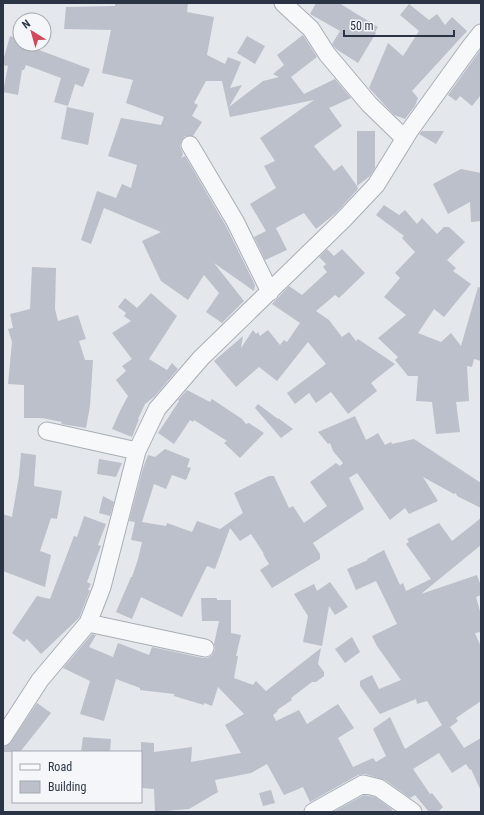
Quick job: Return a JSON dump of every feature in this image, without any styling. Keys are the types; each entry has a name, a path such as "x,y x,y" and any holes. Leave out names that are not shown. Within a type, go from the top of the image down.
{"street":[{"path":"283,3 311,29 327,54 369,104 404,138"},
{"path":"3,737 40,680 88,623 102,587 137,451 157,409 201,358 343,220 376,185 404,138 481,34"},
{"path":"190,145 235,221 270,292"},
{"path":"47,431 137,451"},
{"path":"88,623 205,648"},
{"path":"313,812 363,784 379,788 413,812"}],"building":[{"path":"115,3 188,3 187,12 214,17 207,55 225,64 228,57 241,62 230,88 242,85 229,107 263,81 279,77 273,74 284,65 277,55 303,35 317,57 291,77 304,94 335,79 351,98 329,108 342,126 314,146 334,171 342,165 358,189 336,213 316,229 304,213 276,228 287,250 265,260 254,237 266,231 250,204 276,188 264,166 275,161 260,138 314,100 230,117 222,81 206,81 194,103 198,105 192,116 202,122 193,136 185,136 182,140 180,146 183,154 181,158 185,156 226,226 255,285 254,291 214,263 244,301 222,323 206,312 219,293 204,275 188,300 161,281 142,241 161,232 104,208 91,244 81,240 97,191 116,198 122,184 131,188 137,165 108,156 121,118 161,125 164,117 126,103 133,80 102,73 111,30 64,29 66,7 115,6"},
{"path":"316,3 339,3 378,27 358,63 336,49 332,44 340,31 310,14"},
{"path":"409,4 429,20 437,14 445,25 452,17 467,31 412,91 418,98 415,106 405,119 394,115 369,88 388,43 403,56 419,31 400,15"},
{"path":"10,36 12,37 12,52 44,52 90,69 83,87 75,84 68,106 54,102 61,78 26,65 24,70 22,70 18,95 3,92 8,66 3,65"},
{"path":"247,36 265,46 255,64 237,53"},
{"path":"481,49 481,95 472,106 460,96 456,101 448,95"},
{"path":"67,107 94,113 88,145 61,139"},
{"path":"357,131 375,131 375,168 370,176 357,186"},
{"path":"422,131 444,131 436,144 419,134"},
{"path":"461,169 481,173 481,221 471,222 470,202 448,214 433,184"},
{"path":"384,205 399,215 405,210 417,224 422,218 437,234 444,227 449,227 465,242 447,260 456,268 453,271 471,284 444,317 434,309 418,333 441,342 451,333 461,346 478,287 481,288 481,361 474,359 472,367 467,366 469,401 456,402 460,432 436,434 432,402 416,401 418,376 408,376 395,360 398,357 378,338 406,315 384,297 400,278 395,273 415,252 402,238 404,236 376,215"},
{"path":"327,249 334,256 342,249 365,273 339,298 335,295 316,311 329,320 342,337 349,332 356,341 358,339 395,364 371,383 377,391 348,414 331,392 316,403 309,393 295,404 287,393 326,364 308,342 277,381 259,367 236,387 214,361 243,336 241,348 253,330 256,334 258,332 260,336 268,330 280,345 284,340 287,342 300,323 272,304 289,286 302,295 327,272 323,267 326,264 319,257"},
{"path":"32,267 56,268 55,309 58,321 78,315 86,339 79,341 85,360 93,360 90,406 86,428 61,424 62,422 42,418 24,418 24,385 8,384 12,342 8,329 13,328 10,314 30,309"},
{"path":"151,293 177,316 149,359 167,370 172,363 178,369 155,396 145,404 132,437 112,429 128,396 116,380 126,371 122,366 132,359 112,333 131,321 124,316 126,313 118,307 125,298 137,308"},
{"path":"187,390 210,402 212,399 242,419 246,424 249,423 264,433 240,458 224,443 227,441 194,420 193,422 190,420 174,444 158,433 179,401 178,400"},
{"path":"258,404 293,429 281,438 255,408"},
{"path":"355,416 366,440 378,433 385,445 391,442 392,444 414,439 481,483 481,508 457,496 456,493 454,494 423,477 438,501 409,514 405,508 390,520 357,473 349,478 364,509 313,543 320,554 320,559 272,588 260,570 269,564 251,534 240,541 230,528 215,569 207,566 182,617 141,597 132,619 116,612 132,577 142,542 131,540 135,522 129,521 143,468 148,455 155,457 165,449 190,459 187,467 191,468 186,480 172,475 166,489 154,484 142,522 166,526 167,523 192,532 197,521 220,529 243,513 234,493 269,476 274,476 289,508 293,506 304,523 327,506 310,482 336,463 340,466 343,463 333,451 330,443 328,444 318,432"},
{"path":"21,453 36,455 34,486 62,491 57,519 51,518 40,551 51,555 45,587 3,571 3,514 12,517 19,476"},
{"path":"99,459 122,463 116,477 97,474"},
{"path":"103,496 114,502 110,516 99,513"},
{"path":"84,516 106,524 98,545 101,546 87,582 91,584 88,590 90,590 79,618 41,654 27,639 24,642 12,633 37,596 50,599 74,536 77,537"},
{"path":"481,518 481,545 421,594 477,575 481,586 481,595 476,597 481,615 481,632 475,633 481,647 481,701 456,718 458,721 450,727 464,748 481,738 481,791 471,769 470,770 466,764 452,773 439,753 413,769 430,794 432,793 443,807 438,812 429,812 415,795 410,798 385,780 365,774 358,775 310,802 303,787 284,795 267,764 251,773 215,780 218,792 189,809 155,812 154,789 142,788 141,742 154,743 154,752 192,747 191,762 241,753 225,725 244,714 218,687 212,706 174,696 174,694 140,690 140,688 116,679 104,721 80,714 90,681 63,668 92,634 96,635 89,647 113,657 118,643 149,655 152,647 208,658 215,650 214,644 219,621 202,621 201,598 217,598 217,600 231,600 231,633 241,635 236,656 238,656 234,678 253,685 256,681 266,691 321,648 318,664 324,672 324,676 316,682 312,682 291,698 292,700 277,710 278,711 273,715 276,721 299,710 307,724 338,704 354,728 338,738 353,767 373,758 376,762 386,756 373,729 390,717 405,749 442,725 427,701 417,704 416,699 380,714 360,686 360,681 372,675 379,689 401,680 377,646 372,636 397,624 376,581 356,590 347,569 368,560 367,559 384,550 400,585 403,583 406,591 431,579 406,544 409,542 407,539 439,523 452,541"},
{"path":"330,582 348,607 335,615 329,606 322,646 303,642 308,616 294,594 314,584 317,591"},
{"path":"352,637 360,652 345,663 335,649"},
{"path":"37,703 51,713 21,751 3,752 3,748 11,742"},
{"path":"83,737 111,739 110,751 81,751"},
{"path":"271,790 275,803 263,806 259,793"},
{"path":"364,795 375,797 393,810 390,812 333,812"}]}
